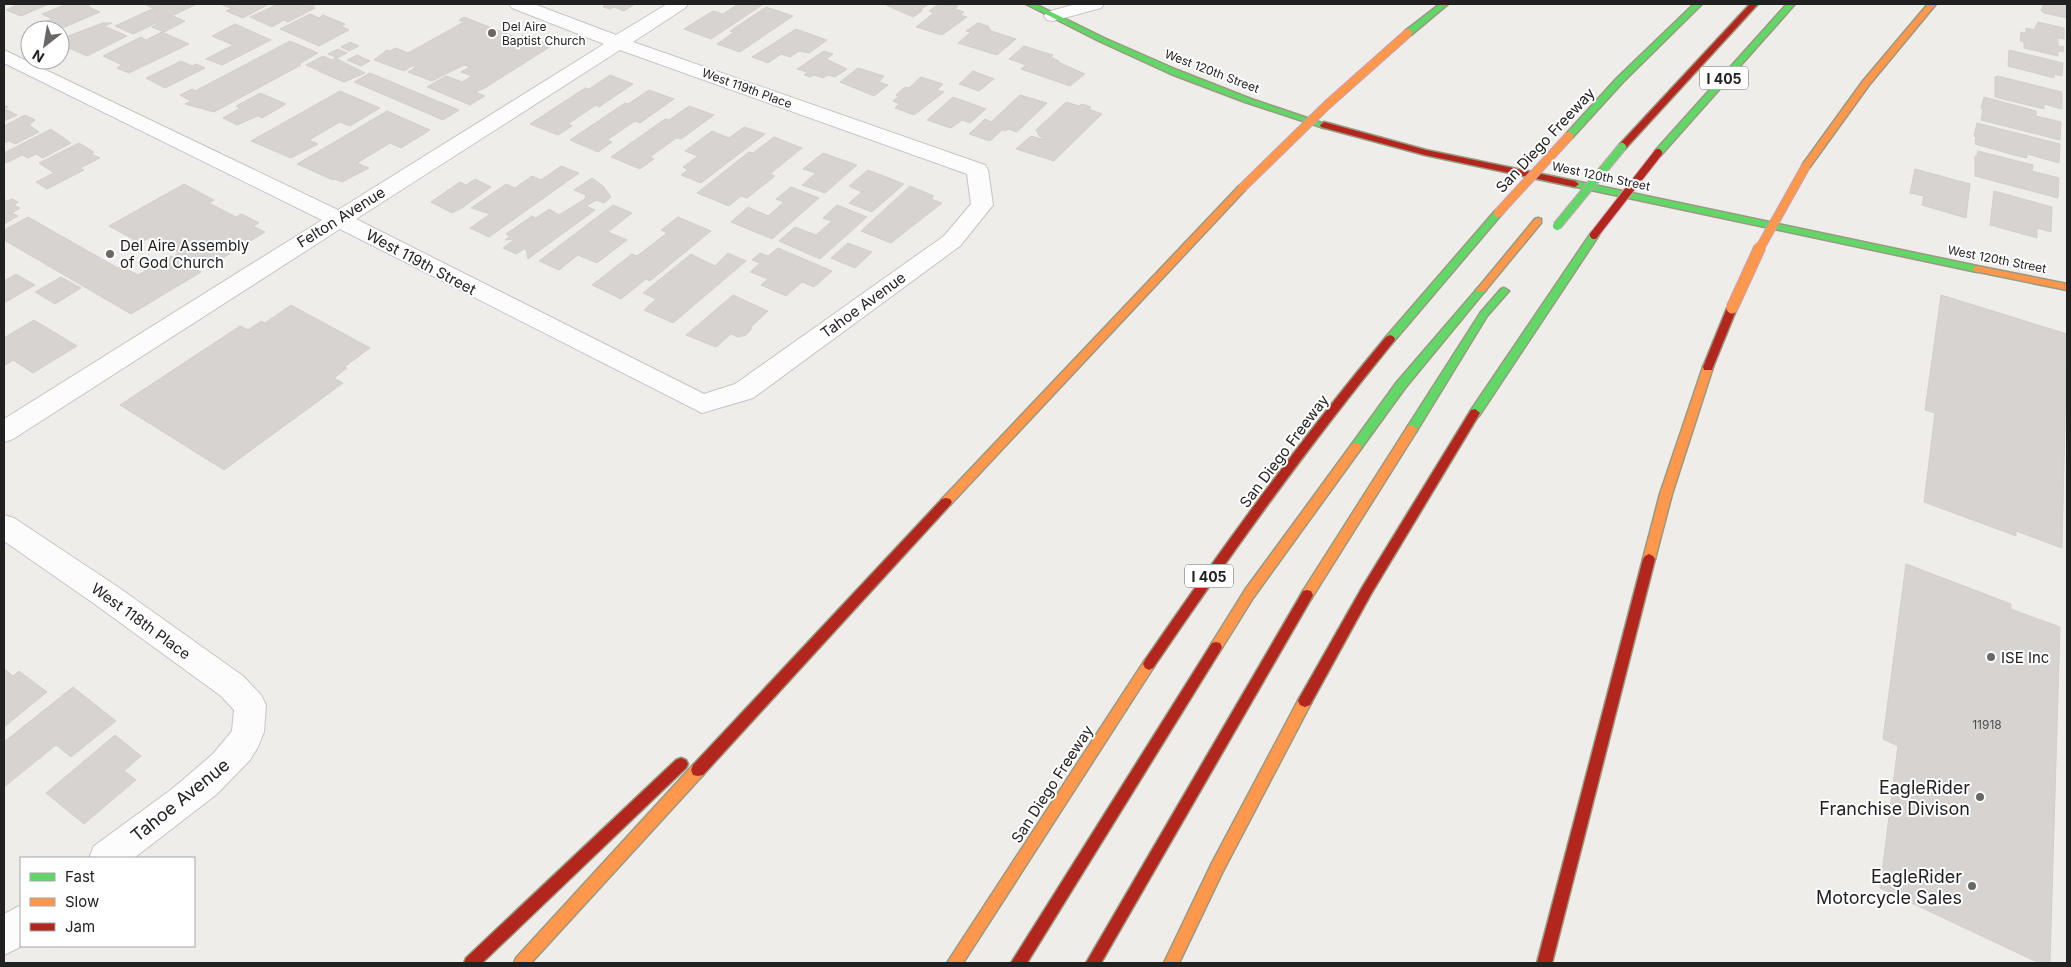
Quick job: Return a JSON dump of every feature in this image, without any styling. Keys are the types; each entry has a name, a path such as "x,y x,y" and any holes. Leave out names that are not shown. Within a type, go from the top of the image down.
{"main road":[{"name":"West 120th Street","path":"1030,4 1119,49 1219,91 1361,136 1458,159 1841,242 2067,287"},
{"path":"522,963 849,605 1242,188 1327,105 1444,4"},
{"name":"San Diego Freeway","path":"954,963 1095,743 1195,595 1299,452 1401,325 1498,212 1620,80 1698,4"},
{"path":"1554,230 1622,147 1754,4"},
{"name":"I 405","path":"1171,963 1217,865 1320,672 1411,514 1488,390 1594,235 1658,153 1791,4"},
{"path":"1544,963 1607,727 1666,494 1712,356 1766,235 1806,166 1838,118 1932,4"},
{"path":"1562,192 1579,171"},
{"path":"1018,963 1249,594 1401,385 1541,218"},
{"path":"1093,963 1280,639 1484,314 1508,285"},
{"path":"735,713 849,605"},
{"path":"471,963 692,754"}],"street":[{"name":"West 119th Place","path":"518,4 618,42 977,170"},
{"name":"Felton Avenue","path":"4,432 338,218 679,4"},
{"path":"1054,16 1095,4"},
{"name":"West 119th Street","path":"4,56 196,152 338,218 493,299 702,404"},
{"name":"Tahoe Avenue","path":"702,404 744,391 952,241 982,205 977,170"},
{"name":"West 118th Place","path":"4,526 232,686 250,706 248,735"},
{"name":"Tahoe Avenue","path":"107,857 208,779 237,754 248,735"},
{"path":"4,937 20,924"}],"building":[{"path":"18,4 49,4 21,16 6,10"},
{"path":"67,4 92,4 87,6 100,12 70,25 70,20 50,20 52,19 42,14"},
{"path":"144,4 197,4 133,34 115,26 152,9 157,10"},
{"path":"220,4 269,4 243,18 226,11 235,7 230,8"},
{"path":"278,4 317,4 311,7 315,8 288,22 284,20 272,27 250,17"},
{"path":"606,4 635,4 624,11 614,7 610,9 603,7"},
{"path":"738,4 762,5 711,39 684,29 713,11 723,14"},
{"path":"929,4 913,17 886,5"},
{"path":"939,4 958,6 955,9 964,12 960,15 967,17 942,35 916,27 934,13 929,11"},
{"path":"2044,4 2067,4 2067,18 2044,13 2041,10"},
{"path":"766,7 793,16 740,52 717,44 734,32 730,31"},
{"path":"310,14 319,18 323,15 345,24 341,26 349,30 319,46 280,29"},
{"path":"173,16 185,21 164,32 152,27"},
{"path":"464,17 518,38 523,35 551,46 485,88 475,92 485,96 470,105 427,87 446,76 462,82 472,76 461,72 470,67 464,65 432,81 408,72 416,67 412,66 404,71 374,60 387,50 390,51 396,48 408,53 462,23 468,24 459,20"},
{"path":"2038,22 2064,28 2064,39 2058,38 2058,46 2064,47 2063,52 2058,51 2058,56 2024,48 2024,42 2020,41 2021,32 2026,33 2026,28 2034,30"},
{"path":"103,23 112,23 104,26 127,36 87,56 70,48 70,35"},
{"path":"978,23 988,26 991,31 1016,39 997,55 958,43 971,32 966,31"},
{"path":"235,24 271,40 222,65 206,59 233,45 212,36"},
{"path":"796,29 827,40 809,53 799,51 790,57 781,54 768,63 752,57"},
{"path":"162,32 189,44 129,73 117,68 122,65 103,56 141,37 146,40"},
{"path":"290,41 318,53 299,64 301,65 214,112 185,104 191,101 180,95 192,89 195,91"},
{"path":"350,42 359,46 349,51 341,47"},
{"path":"1024,46 1053,55 1051,57 1058,62 1085,74 1070,86 1021,69 1026,65 1009,59"},
{"path":"338,49 347,53 337,58 328,54"},
{"path":"2009,50 2063,63 2062,76 2054,74 2054,78 2008,66"},
{"path":"824,51 833,54 826,59 847,69 835,77 828,75 823,78 814,75 810,77 804,75 807,72 797,69"},
{"path":"357,55 370,61 361,66 347,60"},
{"path":"323,56 332,60 335,58 365,73 344,82 318,71 327,66 317,70 306,65"},
{"path":"181,61 192,66 196,64 205,68 165,88 146,78"},
{"path":"858,68 884,76 879,82 888,85 874,96 840,82"},
{"path":"973,71 994,79 979,91 959,84"},
{"path":"370,73 459,110 443,120 354,82"},
{"path":"610,75 633,84 599,107 596,105 568,124 572,126 558,135 530,124 585,88 589,89"},
{"path":"1998,76 2062,92 2062,109 2044,104 2044,109 1995,97 1995,77"},
{"path":"921,77 943,84 937,90 944,92 914,115 895,108 899,104 893,101 899,96 896,95 905,87 909,88"},
{"path":"649,90 674,99 640,123 635,121 607,140 612,142 598,152 570,140 625,103 628,104"},
{"path":"340,91 380,108 350,126 340,122 309,140 318,144 291,158 251,141"},
{"path":"260,93 286,104 262,118 258,116 237,125 223,118 240,108 236,106"},
{"path":"1020,95 1047,103 1017,132 1008,129 1006,131 1002,130 990,141 969,134 985,119 991,122"},
{"path":"953,97 986,109 970,123 962,120 951,128 927,120"},
{"path":"1984,97 2036,111 2036,116 2061,122 2060,140 1981,120 1983,109 1981,108"},
{"path":"1066,102 1091,107 1089,109 1102,114 1054,161 1016,149 1031,136 1041,139 1044,136 1040,137 1036,130"},
{"path":"4,105 8,107 5,109 17,115 4,121"},
{"path":"689,106 714,115 681,139 676,138 650,157 654,159 640,169 611,157 665,119 669,120"},
{"path":"387,111 430,130 401,148 390,143 357,163 369,168 342,182 297,164"},
{"path":"25,115 35,120 29,125 39,132 15,144 9,141 4,143 4,126"},
{"path":"1977,123 2060,144 2059,163 2027,154 2027,158 1975,144 1976,137 1974,136"},
{"path":"744,127 765,134 701,183 681,175 688,170 683,167 698,156 685,151 712,131 729,138"},
{"path":"51,129 71,143 43,158 36,154 28,158 22,155 6,163 4,161 4,153"},
{"path":"774,137 802,148 770,174 775,176 747,198 741,196 729,206 697,193 749,152 753,153"},
{"path":"79,143 94,152 91,154 100,158 80,168 84,170 47,189 36,182 54,173 39,163"},
{"path":"1978,151 2033,165 2032,171 2059,178 2058,198 1975,176 1975,156 1977,156"},
{"path":"823,153 857,165 825,193 802,185 816,173 803,169"},
{"path":"561,166 579,173 489,237 470,228 490,214 471,208 506,184 515,188 532,176 541,180"},
{"path":"1915,169 1970,184 1966,218 1922,205 1924,196 1910,193"},
{"path":"868,170 904,184 872,212 849,203 862,192 849,186"},
{"path":"592,178 603,186 611,197 604,203 597,200 586,206 595,210 528,259 526,250 520,245 524,249 516,254 503,248 515,239 505,240 510,236 506,234 532,216 536,218 549,209 559,215 585,199 586,195 574,190"},
{"path":"475,179 491,187 462,208 452,213 431,202 460,182 466,185"},
{"path":"184,184 214,200 209,203 236,217 242,214 259,223 253,226 265,232 208,267 197,261 191,264 175,255 179,253 151,237 140,243 109,226"},
{"path":"910,186 934,196 931,199 942,203 891,243 861,231"},
{"path":"791,187 819,198 772,239 731,222 748,207 768,216 784,202 776,199"},
{"path":"1994,191 2052,207 2051,232 2037,228 2037,238 1990,225"},
{"path":"4,199 7,201 12,199 18,202 14,205 20,208 12,213 18,216 4,224"},
{"path":"613,205 632,213 608,232 627,240 597,263 578,255 559,270 539,261"},
{"path":"837,205 867,217 820,259 779,241 795,227 816,235 832,221 823,218"},
{"path":"28,217 118,268 121,266 138,275 171,256 201,272 131,314 4,240 4,230"},
{"path":"678,217 711,231 650,281 646,279 621,299 592,285 632,254 637,256 667,233 661,230"},
{"path":"848,243 872,252 855,268 831,258"},
{"path":"778,248 832,271 814,287 802,282 786,296 761,285 768,279 750,272 760,263 752,260 760,253 768,256"},
{"path":"728,253 746,261 673,323 644,310 656,299 643,293 691,254 715,266"},
{"path":"16,274 35,285 4,303 4,281"},
{"path":"61,277 81,288 55,304 35,292"},
{"path":"733,295 768,311 751,327 751,330 746,335 738,337 731,334 716,347 686,335"},
{"path":"1941,295 2067,334 2062,548 2016,531 2016,536 1924,502 1935,413 1925,410"},
{"path":"291,305 370,348 344,367 347,368 334,378 343,383 224,470 120,405 240,326 248,330 261,321 265,323"},
{"path":"34,320 77,346 33,373 13,360 4,366 4,338"},
{"path":"1906,564 2011,604 2011,609 2060,627 2050,963 2039,963 1880,888 1898,746 1883,739"},
{"path":"4,669 13,676 19,671 47,692 4,727"},
{"path":"73,687 116,721 71,757 56,745 4,787 4,742"},
{"path":"115,735 141,756 124,771 136,780 84,824 46,793"}],"traffic: fast":[{"path":"1030,4 1101,40 1174,72 1248,101 1324,125"},
{"path":"1408,33 1444,4"},
{"path":"1569,136 1620,80 1698,4"},
{"path":"1658,153 1791,4"},
{"path":"1557,226 1622,147"},
{"path":"1575,184 1977,269"},
{"path":"1390,339 1498,213"},
{"path":"1475,413 1594,235"},
{"path":"1356,447 1401,385 1481,290"},
{"path":"1412,429 1484,314 1504,291"}],"traffic: slow":[{"path":"1806,166 1866,83 1932,4"},
{"path":"1242,188 1327,105 1408,33"},
{"path":"1498,213 1569,136"},
{"path":"1732,308 1766,235 1806,166"},
{"path":"946,502 1242,188"},
{"path":"1481,290 1538,221"},
{"path":"1977,269 2067,287"},
{"path":"1649,559 1666,494 1708,367"},
{"path":"1307,595 1412,429"},
{"path":"1216,647 1249,594 1356,447"},
{"path":"954,963 1149,664"},
{"path":"1171,963 1217,868 1305,701"},
{"path":"521,963 698,770"}],"traffic: jam":[{"path":"1622,147 1754,4"},
{"path":"1324,125 1425,152 1575,184"},
{"path":"1594,235 1658,153"},
{"path":"1708,367 1732,308"},
{"path":"1149,664 1265,498 1390,339"},
{"path":"1305,701 1367,590 1475,413"},
{"path":"698,770 946,502"},
{"path":"1544,963 1649,559"},
{"path":"1093,963 1307,595"},
{"path":"1018,963 1216,647"},
{"path":"471,963 681,764"}],"place":[{"name":"Del Aire Baptist Church","path":"492,33"},
{"name":"Del Aire Assembly of God Church","path":"110,254"},
{"name":"ISE Inc","path":"1991,657"},
{"name":"EagleRider Franchise Divison","path":"1980,797"},
{"name":"EagleRider Motorcycle Sales","path":"1972,886"}]}
